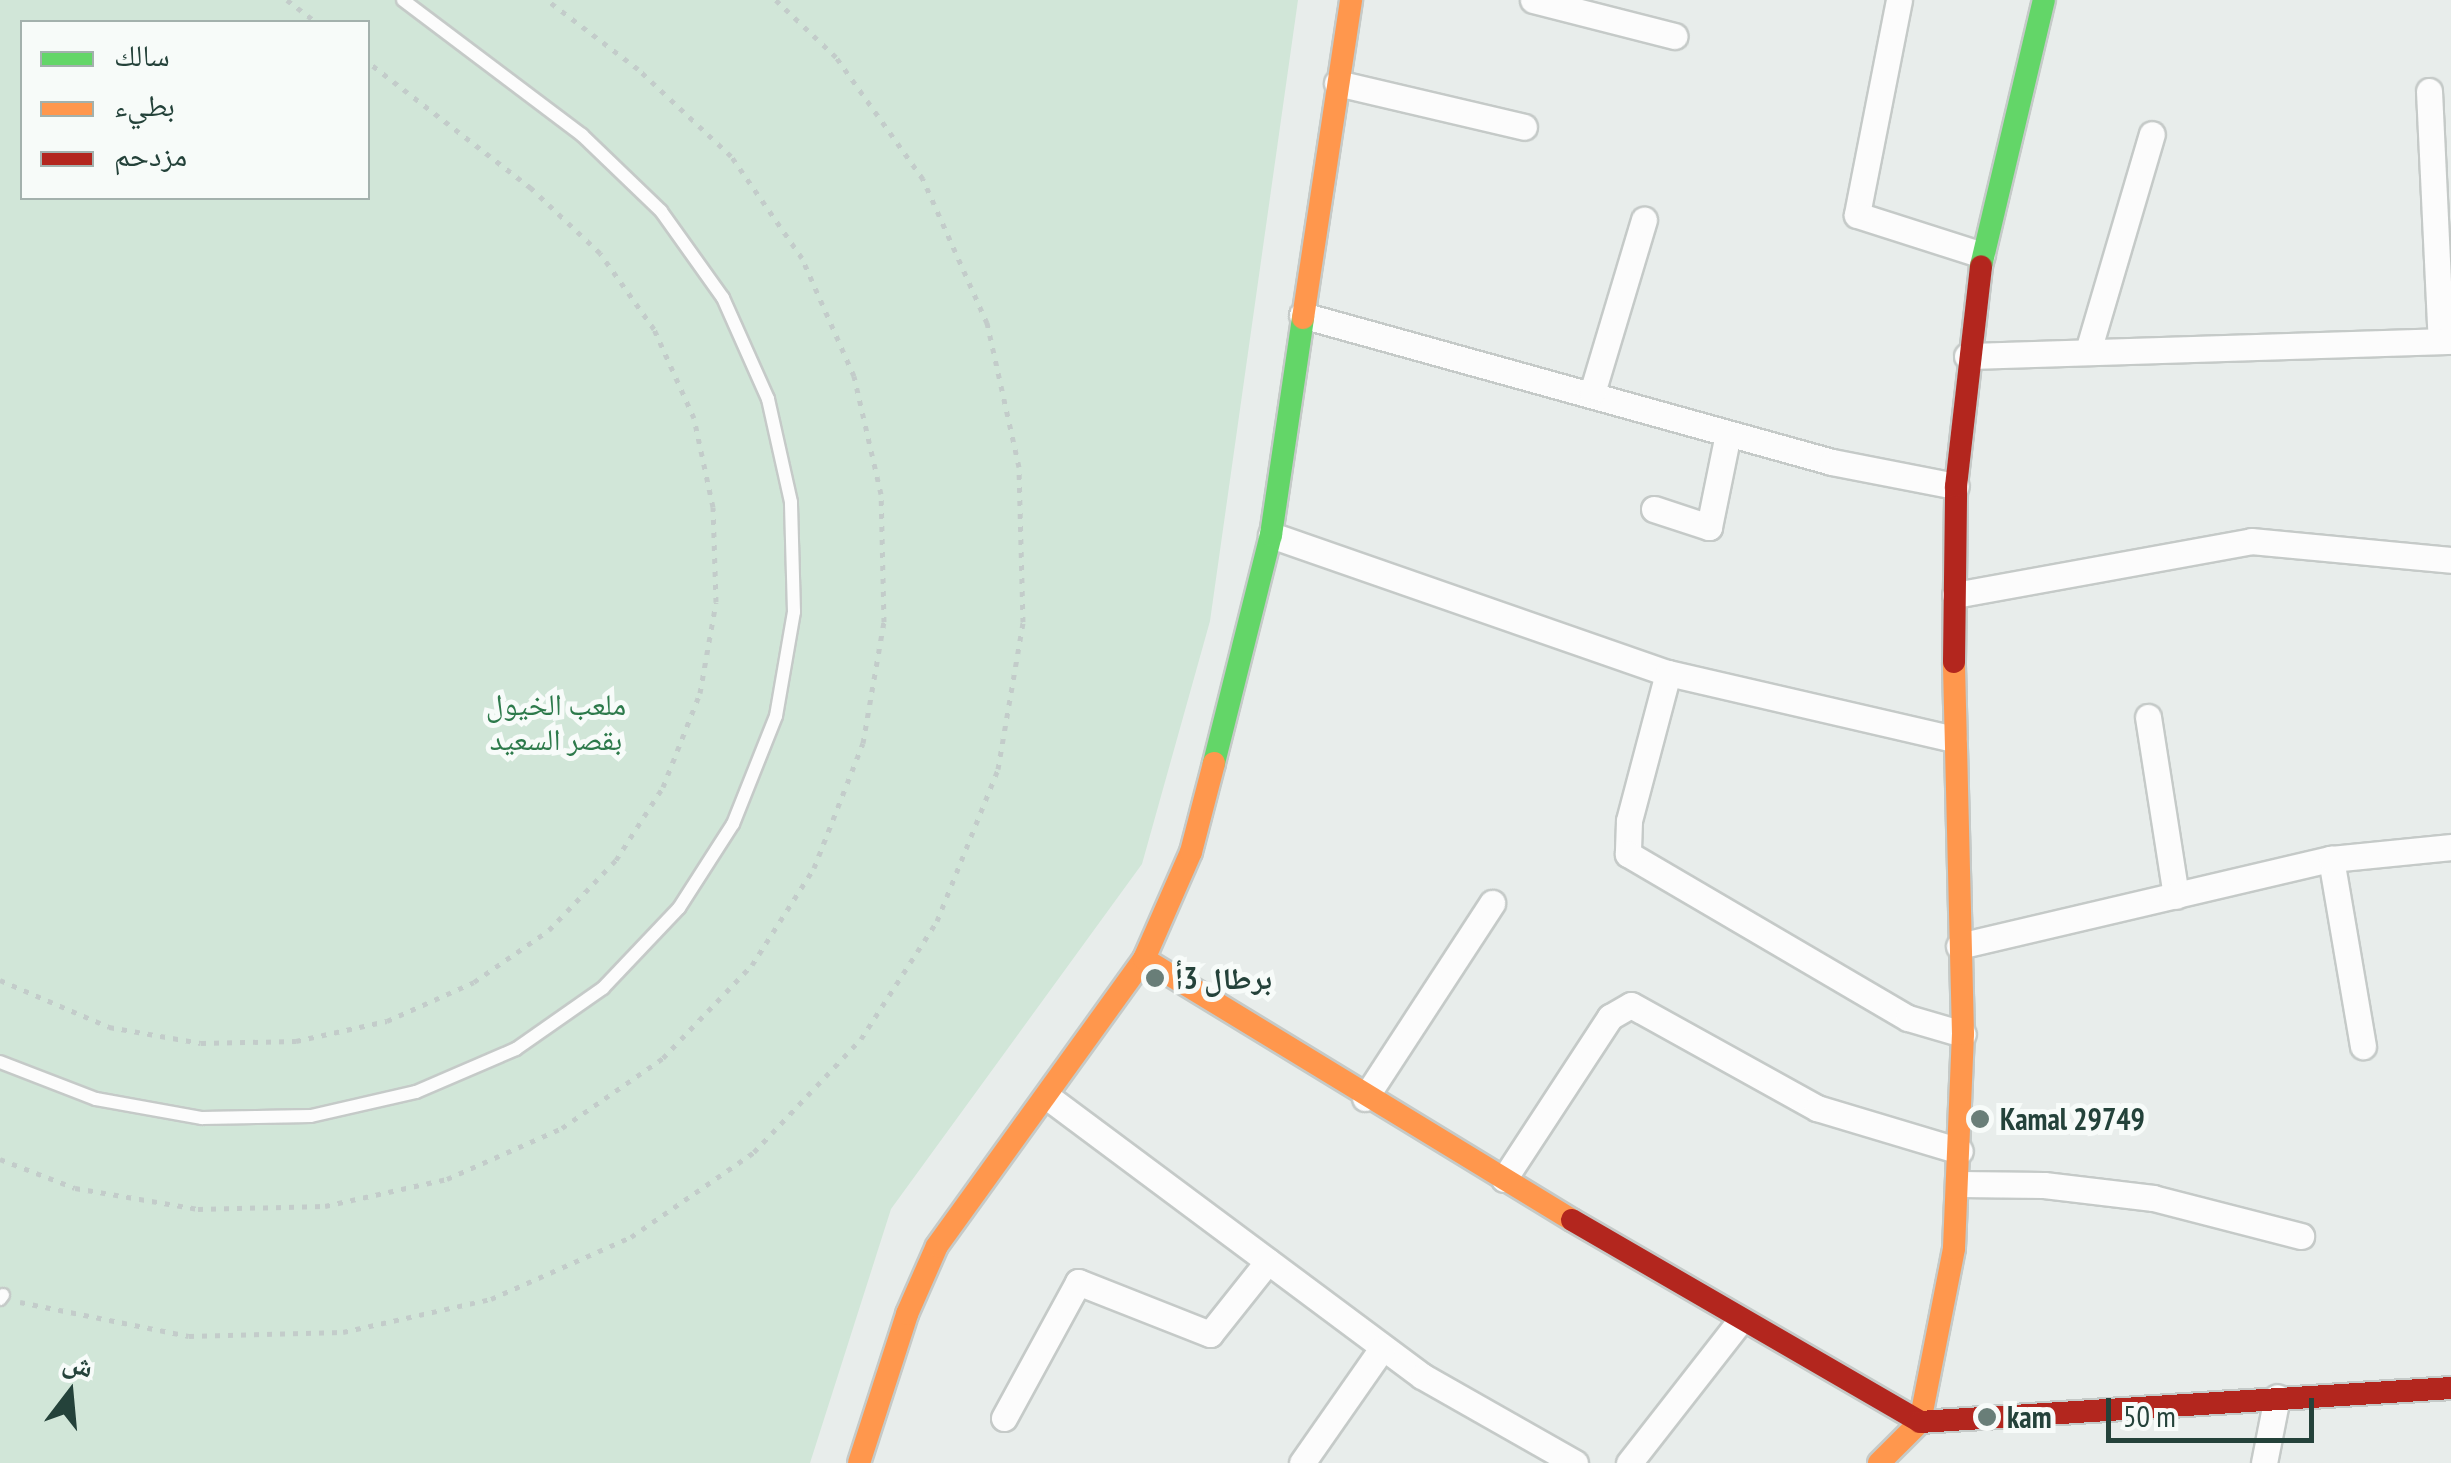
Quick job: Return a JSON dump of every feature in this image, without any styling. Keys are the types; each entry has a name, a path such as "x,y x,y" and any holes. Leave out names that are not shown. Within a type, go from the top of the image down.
{"street":[{"path":"859,1463 922,1275 1144,959 1190,852 1271,535 1351,0"},
{"path":"1533,0 1674,36"},
{"path":"1898,0 1856,215 1982,256"},
{"path":"1879,1463 1920,1422 1948,1292 1960,1184 1962,1034 1953,739 1956,486 1967,356 1982,256 2044,0"},
{"path":"1337,82 1524,126"},
{"path":"1967,356 2446,341 2429,91"},
{"path":"2088,352 2152,134"},
{"path":"1592,393 1644,220"},
{"path":"1302,315 1728,434 1956,486"},
{"path":"1654,510 1709,527 1728,434"},
{"path":"1271,535 1668,673 1953,739"},
{"path":"1955,595 2251,541 2451,560"},
{"path":"1668,673 1629,821 1628,854 1908,1018 1962,1034"},
{"path":"2148,717 2176,896"},
{"path":"1959,946 2331,859 2451,846"},
{"path":"2331,859 2363,1046"},
{"path":"1365,1098 1492,903"},
{"path":"1144,959 1365,1098 1739,1322 1920,1422 2451,1388"},
{"path":"1504,1179 1610,1017 1631,1005 1816,1108 1960,1151"},
{"path":"1049,1098 1450,1394 1576,1463"},
{"path":"1960,1184 2044,1185 2153,1198 2301,1236"},
{"path":"1004,1418 1078,1282 1210,1334 1268,1261"},
{"path":"1629,1463 1739,1322"},
{"path":"1302,1463 1383,1347"},
{"path":"2264,1463 2278,1397"}],"lane":[{"path":"0,1062 96,1100 202,1118 312,1116 416,1092 516,1048 603,988 679,908 733,824 776,716 794,612 791,502 768,399 723,298 661,211 582,135 403,0"}],"path":[{"path":"287,0 313,20"},
{"path":"0,1158 76,1188 198,1209 325,1206 447,1179 562,1128 663,1058 752,965 814,868 864,743 884,622 881,494 854,376 802,258 731,156 638,69 548,0"},
{"path":"0,980 109,1028 201,1043 296,1041 387,1021 474,982 550,930 616,860 663,787 700,693 716,602 714,506 694,418 654,329 600,253 531,188 370,64"}],"green space":[{"name":"ملعب الخيول بقصر السعيد","path":"0,0 1298,0 1210,621 1142,864 891,1209 810,1463 0,1463"}],"traffic: fast":[{"path":"1981,266 2044,0"},
{"path":"1214,763 1271,535 1303,318"}],"traffic: slow":[{"path":"1303,318 1351,0"},
{"path":"1879,1463 1920,1422 1954,1248 1963,1034 1954,662"},
{"path":"859,1463 907,1314 937,1246 1144,959 1191,852 1214,763"},
{"path":"1144,959 1572,1220"}],"traffic: jam":[{"path":"1954,662 1956,486 1981,266"},
{"path":"1572,1220 1920,1422 2451,1388"}],"place":[{"name":"برطال 3أ","path":"1155,978"},
{"name":"Kamal 29749","path":"1980,1119"},
{"name":"kam","path":"1987,1417"}]}
